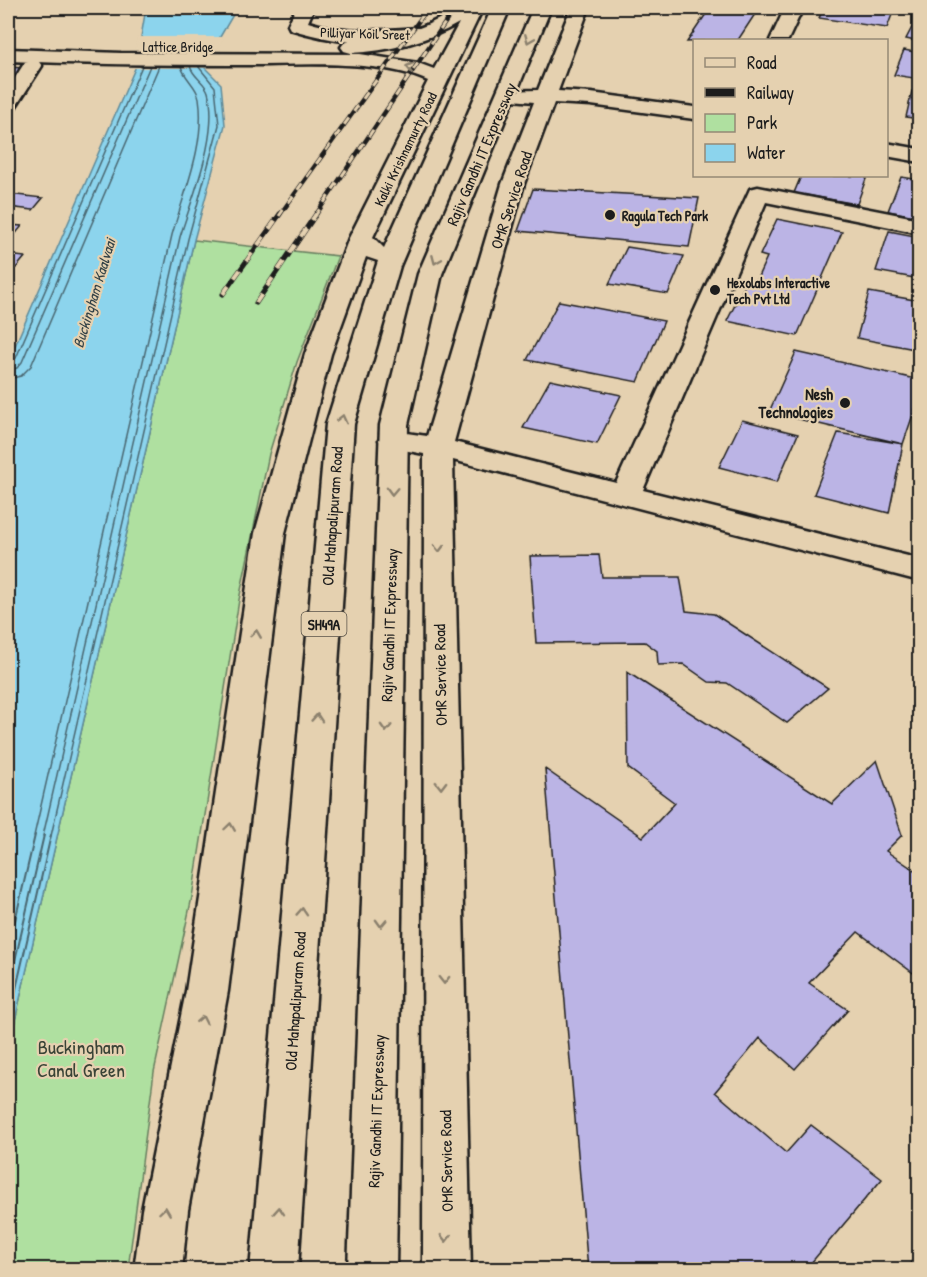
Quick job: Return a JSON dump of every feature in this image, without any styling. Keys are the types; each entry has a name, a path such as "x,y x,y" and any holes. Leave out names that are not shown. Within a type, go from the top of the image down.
{"main road":[{"name":"Pilliyar Koil Sreet","path":"305,8 297,25 312,31 384,36 418,34"},
{"path":"347,53 418,34 450,20 466,8"},
{"path":"439,79 474,8"},
{"name":"Old Mahapalipuram Road","path":"274,1269 340,424 388,266 501,8"},
{"name":"Rajiv Gandhi IT Expressway","path":"372,1269 394,425 430,274 542,8"},
{"name":"OMR Service Road","path":"447,1269 438,447 513,184 580,8"},
{"path":"779,39 794,8"},
{"name":"Lattice Bridge","path":"8,44 347,53"},
{"name":"Kalki Krishnamurty Road","path":"158,1269 165,1210 207,992 270,533 318,354 361,238 439,79 418,69 347,53"},
{"name":"Lattice Bridge","path":"8,55 132,59 347,53"},
{"path":"8,104 32,66"},
{"path":"507,95 591,99 693,113"},
{"path":"888,149 920,156"},
{"path":"626,494 760,185 920,226"},
{"path":"361,238 388,266"},
{"path":"393,440 438,447 920,570"}],"green space":[{"name":"Buckingham Canal Green","path":"194,240 338,256 297,362 269,454 239,600 192,897 154,1072 128,1269 8,1270 8,1051"}],"water":[{"name":"Buckingham Kaalvaai","path":"146,8 237,8 203,66 221,84 225,125 194,240 8,1051 8,362 136,66"}],"pier":[{"path":"138,37 223,37 207,65 210,68 132,68"}],"building":[{"path":"710,8 759,8 739,39 693,39 693,42 687,42"},
{"path":"824,8 903,8 901,13 893,12 887,28 819,18"},
{"path":"918,16 920,17 920,42 906,39"},
{"path":"904,50 920,53 920,79 894,75"},
{"path":"8,67 23,68 12,82 8,82"},
{"path":"912,91 920,92 920,119 906,117"},
{"path":"801,177 867,177 857,204 794,193"},
{"path":"901,177 920,180 920,217 888,211"},
{"name":"Ragula Tech Park","path":"533,189 699,198 689,247 518,231"},
{"path":"8,194 43,198 33,210 8,207"},
{"path":"777,219 842,232 797,336 727,321 748,279 756,281 767,257 760,255"},
{"path":"8,225 22,226 13,237 8,236"},
{"path":"889,231 920,237 920,279 876,271"},
{"path":"627,247 684,256 668,294 609,284"},
{"path":"8,255 25,257 16,268 8,267"},
{"path":"869,292 920,301 920,350 857,338"},
{"path":"559,301 664,321 638,382 527,360"},
{"name":"Nesh Technologies","path":"796,352 920,380 920,394 903,444 769,412"},
{"path":"550,380 621,395 597,444 523,428"},
{"path":"742,420 798,434 777,482 719,467"},
{"path":"838,433 903,444 889,513 814,494"},
{"path":"599,555 602,577 680,577 686,611 714,614 828,688 787,723 727,683 709,682 683,664 658,665 657,651 645,642 536,643 530,556"},
{"path":"627,672 832,804 877,760 902,835 886,851 920,874 920,978 858,932 809,983 848,1010 795,1069 760,1038 715,1092 786,1153 811,1125 882,1179 805,1270 588,1270 545,769 643,837 675,803 628,768"},
{"path":"920,1249 920,1270 906,1270"}],"railway":[{"path":"279,216 428,8"},
{"path":"315,216 455,8"},
{"path":"223,294 280,214"},
{"path":"256,303 316,214"}],"place":[{"name":"Ragula Tech Park","path":"610,215"},
{"name":"Hexolabs Interactive Tech Pvt Ltd","path":"715,290"},
{"name":"Nesh Technologies","path":"845,403"}]}
